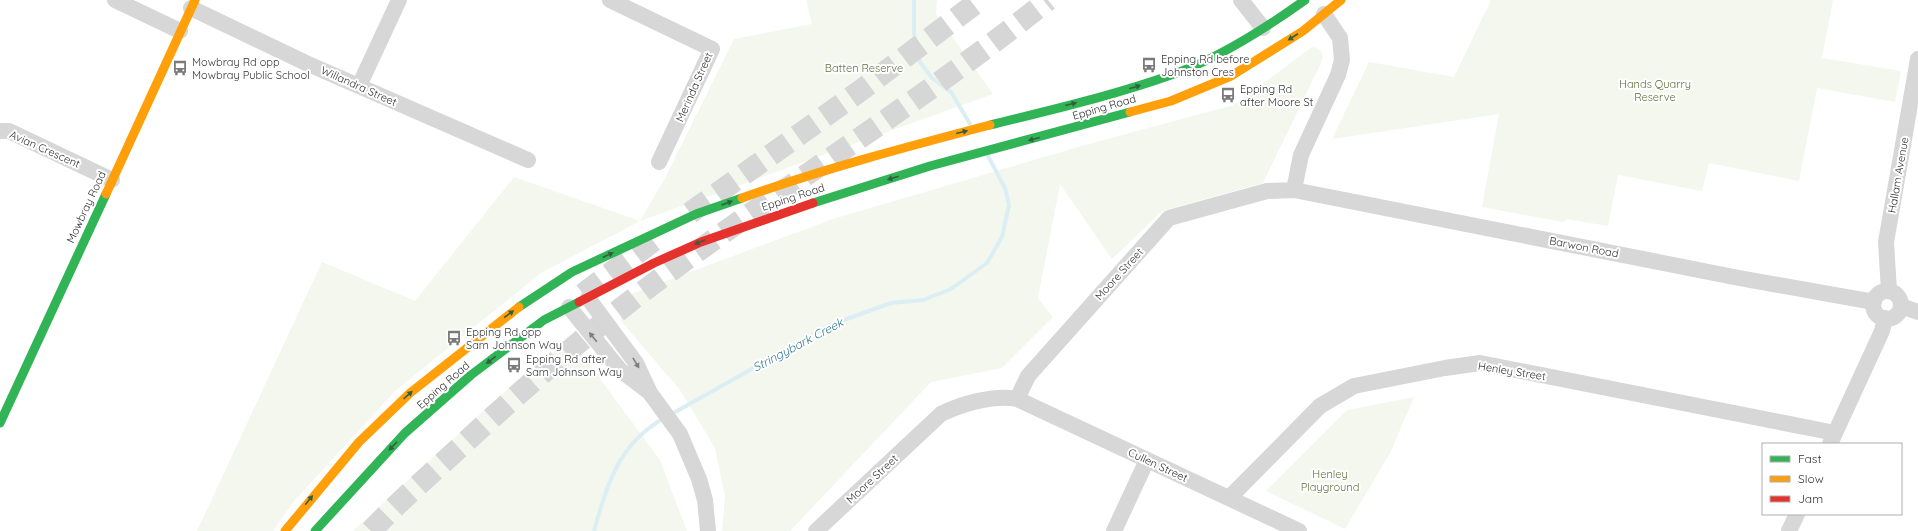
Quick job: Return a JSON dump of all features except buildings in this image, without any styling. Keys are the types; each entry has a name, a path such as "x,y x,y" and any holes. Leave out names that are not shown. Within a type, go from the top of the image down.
{"main road":[{"name":"Epping Road","path":"285,531 322,484 359,442 410,393 493,326 574,275 670,226 726,202 796,179 924,142 1097,98 1172,74 1222,52 1263,28 1304,0"},
{"name":"Epping Road","path":"315,531 363,477 417,423 471,375 538,324 567,304 586,294 701,242 789,210 930,166 1072,129 1171,101 1231,76 1303,30 1320,9 1341,0"},
{"name":"Mowbray Road","path":"2,414 193,4"}],"street":[{"path":"115,0 180,31"},
{"path":"359,86 399,0"},
{"name":"Merinda Street","path":"610,0 712,49 659,162"},
{"path":"1241,0 1263,28"},
{"name":"Willandra Street","path":"193,4 306,63 528,160"},
{"path":"1294,190 1302,155 1338,75 1342,60 1340,38 1320,9"},
{"name":"Hallam Avenue","path":"1889,291 1886,242 1915,88 1918,60"},
{"name":"Avian Crescent","path":"0,131 9,131 112,180"},
{"name":"Moore Street","path":"816,531 941,414 958,406 1007,396 1017,398 1028,376 1168,218 1266,190 1294,190"},
{"name":"Barwon Road","path":"1294,190 1731,276 1874,302"},
{"path":"1901,306 1897,314 1885,318 1877,314 1874,302 1881,292 1889,291 1896,295 1901,306 1918,312"},
{"path":"586,294 636,363 650,393 680,434 700,479 705,500 708,531"},
{"path":"567,304 620,370 650,393"},
{"path":"1833,438 1882,331 1885,318"},
{"name":"Henley Street","path":"1229,498 1320,406 1354,386 1445,368 1480,363 1833,438"},
{"name":"Cullen Street","path":"1017,398 1299,531"},
{"path":"1114,531 1148,460"},
{"path":"1789,531 1797,515"}],"green space":[{"name":"Batten Reserve","path":"806,0 937,0 936,14 993,94 640,221 665,178 734,39 812,24"},
{"name":"Hands Quarry Reserve","path":"1491,0 1833,0 1822,58 1901,71 1895,102 1817,88 1799,181 1709,163 1702,191 1618,175 1608,226 1567,219 1563,222 1482,207 1499,114 1332,139 1369,62 1454,77"},
{"path":"1312,47 1319,49 1323,55 1321,63 1263,183 1162,211 1112,259 1060,184 1038,298 1053,317 1002,368 931,382 790,531 722,531 725,496 715,448 680,390 621,321 620,298 833,219 1085,145 1234,105"},
{"path":"514,177 640,221 541,273 395,391 294,501 273,531 197,531 322,262 415,301"},
{"path":"570,338 660,460 687,531 353,531 501,395"},
{"name":"Henley Playground","path":"1414,397 1390,453 1345,529 1266,491 1347,410"}],"waterway":[{"name":"Stringybark Creek","path":"914,0 914,33 920,62 932,78 951,92 970,124"},
{"name":"Stringybark Creek","path":"670,415 830,325 891,303 923,300 951,289 987,263 1002,237 1009,205 1005,188 988,156"},
{"name":"Stringybark Creek","path":"594,531 604,497 617,466 636,440 649,428 664,418"}],"tunnel":[{"path":"690,213 860,91 980,0"},
{"path":"371,531 403,499 524,389 568,351 637,296 688,258 947,77 1048,0"},
{"path":"583,294 656,239"}],"traffic: fast":[{"path":"990,125 1104,96 1149,83 1188,69 1240,42 1305,0"},
{"path":"813,203 930,166 1130,112"},
{"path":"0,423 106,194"},
{"path":"519,307 572,272 696,214 742,198"},
{"path":"315,531 405,433 471,375 544,320 579,302"}],"traffic: slow":[{"path":"106,194 195,0"},
{"path":"1130,112 1171,101 1231,76 1303,31 1341,0"},
{"path":"742,198 834,168 990,125"},
{"path":"285,531 359,442 410,393 519,307"}],"traffic: jam":[{"path":"579,302 654,263 701,242 813,203"}],"place":[{"name":"Epping Rd before Johnston Cres","path":"1149,65"},
{"name":"Mowbray Rd opp Mowbray Public School","path":"180,68"},
{"name":"Epping Rd after Moore St","path":"1228,95"},
{"name":"Epping Rd opp Sam Johnson Way","path":"454,338"},
{"name":"Epping Rd after Sam Johnson Way","path":"514,365"}]}
